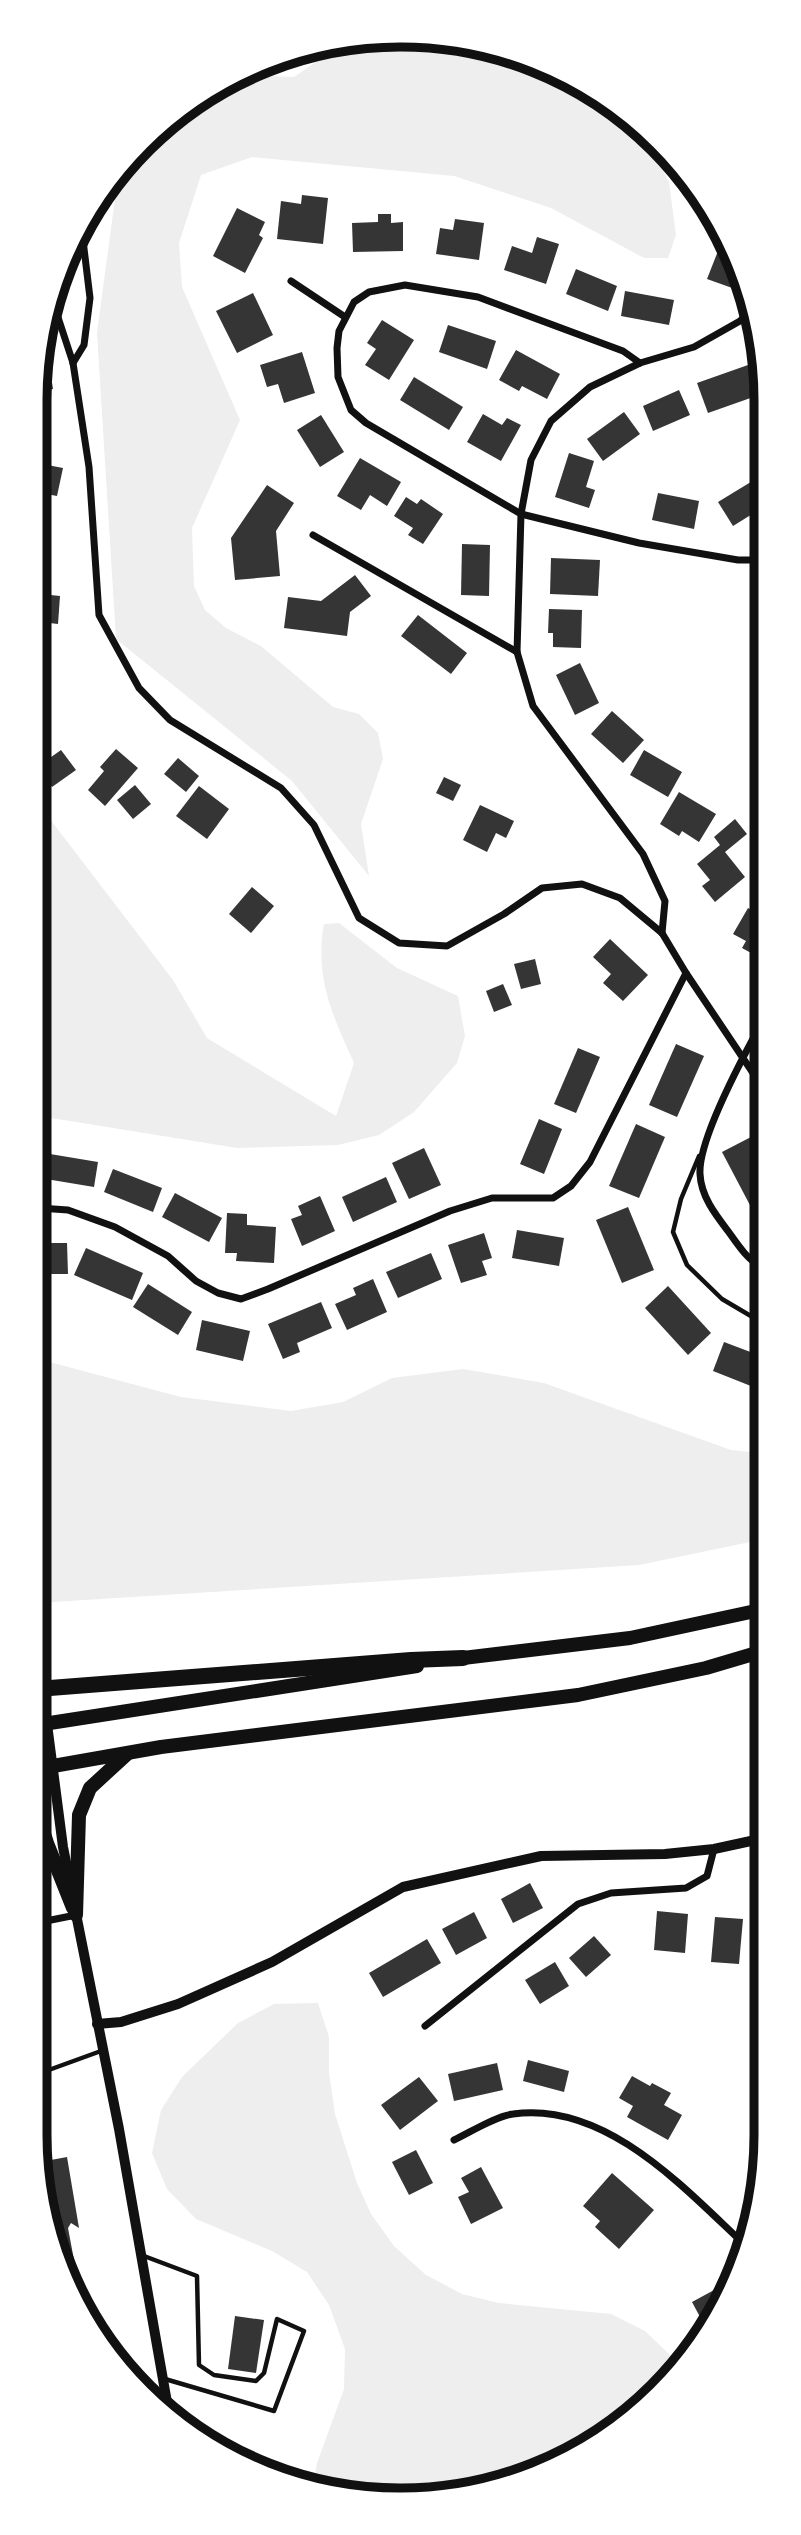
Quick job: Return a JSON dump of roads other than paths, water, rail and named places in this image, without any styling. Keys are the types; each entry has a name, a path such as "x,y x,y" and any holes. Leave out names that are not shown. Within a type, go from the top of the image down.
{"highway":[{"path":"47,1688 463,1658"}],"main road":[{"path":"47,1724 463,1658 630,1638 754,1611"},
{"path":"47,1767 129,1752 578,1695 706,1668 754,1654"},
{"path":"76,1915 79,1815 90,1788 129,1752"},
{"path":"47,1843 76,1915"}],"street":[{"path":"73,363 84,345 90,298 84,245"},
{"path":"290,281 345,317"},
{"path":"640,363 623,351 478,297 405,285 369,292 354,302 339,331 337,348 338,377 351,410 366,423 421,457 521,514 639,543 738,560 754,560"},
{"path":"58,316 73,363 89,467 99,615 139,688 170,720 281,788 314,825 359,918 399,943 447,946 504,914 542,888 582,884 620,898 662,933 754,1074"},
{"path":"662,933 665,901 643,854 533,706 517,652 521,514 531,460 551,421 590,387 640,363 694,347 744,317"},
{"path":"313,535 517,652"},
{"path":"47,1209 68,1210 115,1227 168,1256 196,1281 218,1293 241,1298 450,1211 492,1198 553,1198 571,1186 590,1162 686,973"},
{"path":"754,1037 704,1146 700,1174 708,1204 749,1259 754,1262"},
{"path":"47,1746 62,1847 119,2129 167,2399"},
{"path":"97,2024 121,2022 178,2004 272,1962 403,1887 541,1856 665,1854 714,1849 754,1840"},
{"path":"425,2026 578,1904 611,1893 686,1888 707,1876 714,1849"},
{"path":"47,1921 76,1915"},
{"path":"454,2140 511,2114 549,2113 594,2126 655,2161 738,2238"}],"lane":[{"path":"704,1146 681,1199 673,1232 687,1265 722,1299 754,1318"},
{"path":"47,2071 103,2050"},
{"path":"140,2255 197,2276 199,2365 214,2375 256,2381 264,2373 277,2319 304,2331 274,2411 164,2378"}]}
